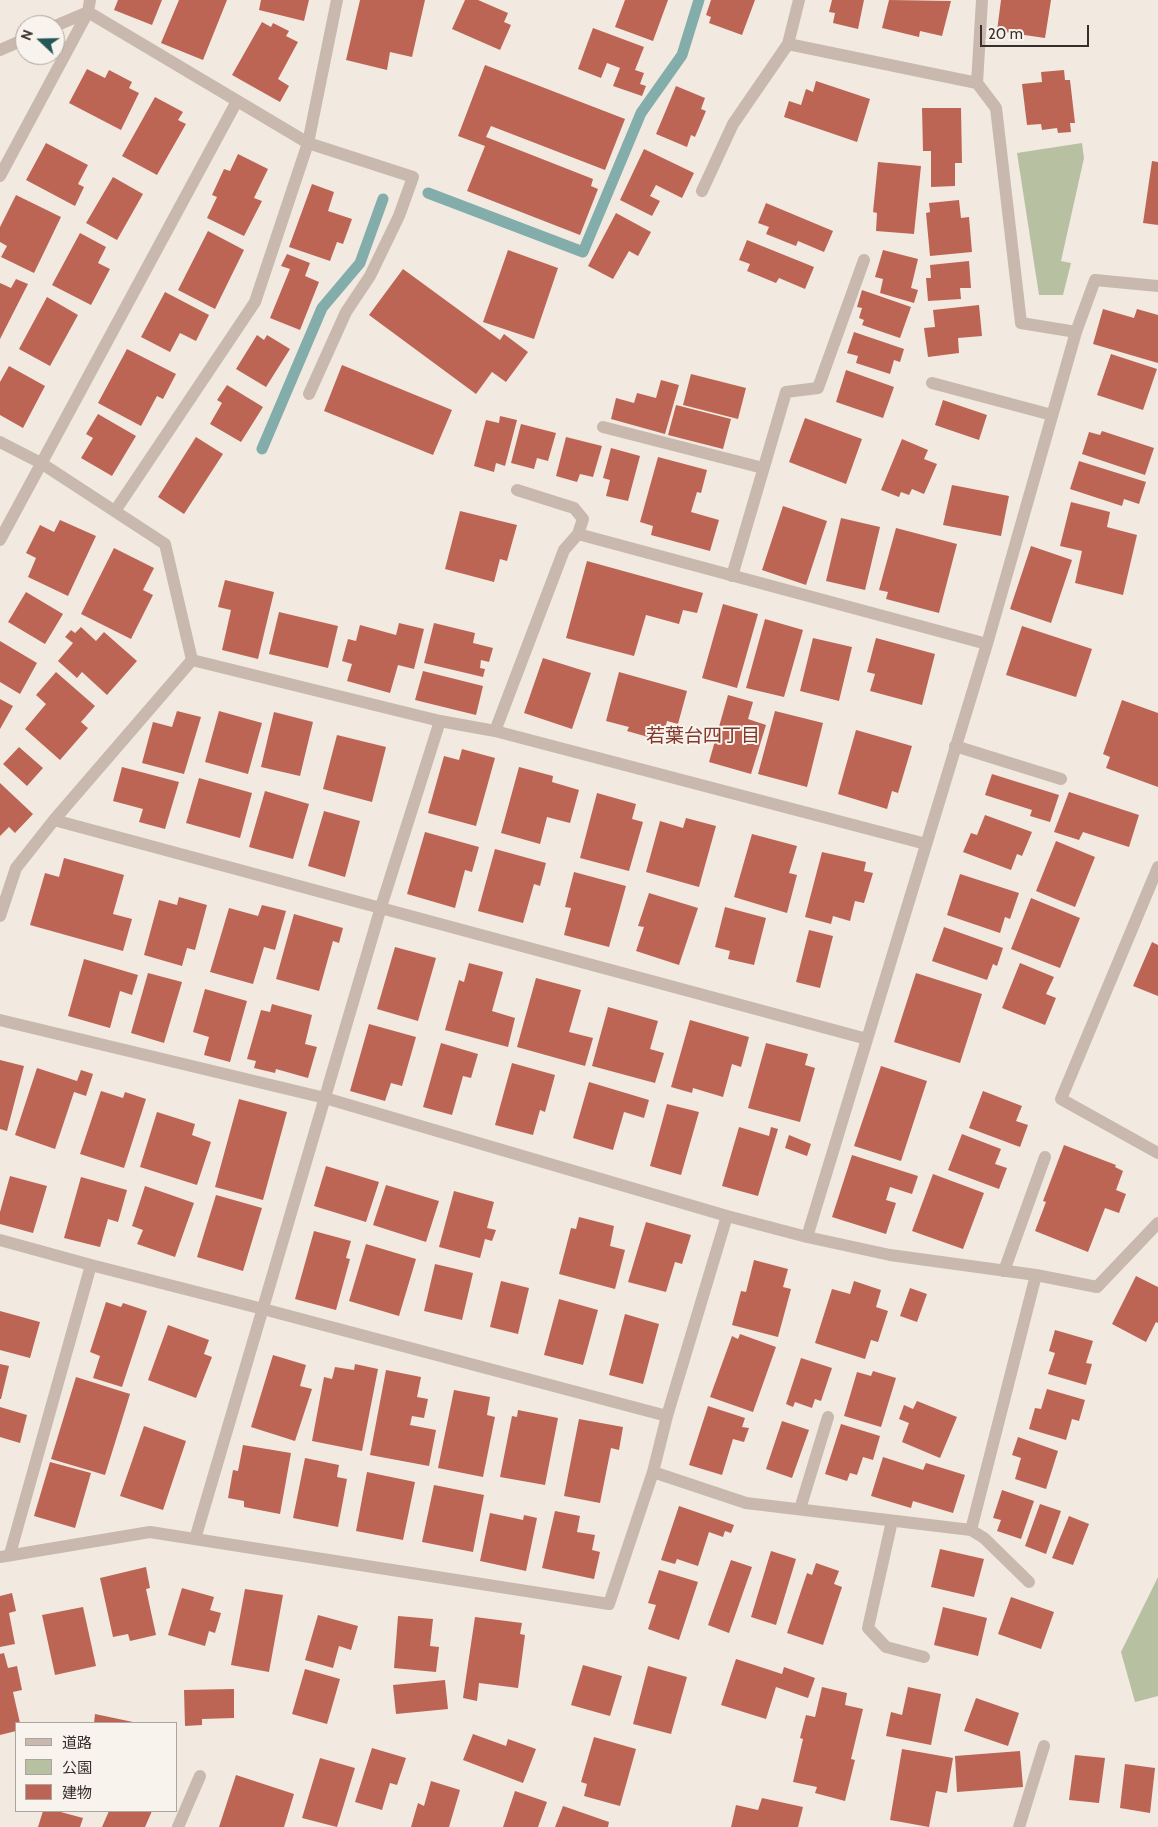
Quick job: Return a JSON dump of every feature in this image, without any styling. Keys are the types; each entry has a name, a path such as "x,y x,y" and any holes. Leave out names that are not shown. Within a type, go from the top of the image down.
{"street":[{"path":"115,510 255,302 308,143 337,0"},
{"path":"702,190 734,124 788,44 799,0"},
{"path":"982,0 977,83 996,108 1021,323 1076,332"},
{"path":"89,6 237,102 308,143 413,177 399,216 370,276 346,312 309,394"},
{"path":"65,20 89,6"},
{"path":"0,176 89,6"},
{"path":"0,50 15,43"},
{"path":"788,44 977,83"},
{"path":"0,540 237,102"},
{"path":"732,576 786,392 818,388 864,260"},
{"path":"807,1237 987,644 1076,332 1095,280 1158,286"},
{"path":"932,383 1052,415"},
{"path":"603,427 764,468"},
{"path":"0,442 42,463 165,544 192,660"},
{"path":"495,731 564,550 578,534 583,519 574,508 516,490"},
{"path":"578,534 987,644"},
{"path":"192,660 440,721 495,731 926,844"},
{"path":"0,916 16,868 54,820 192,660"},
{"path":"195,1539 381,907 440,721"},
{"path":"955,746 1061,780"},
{"path":"54,820 867,1039"},
{"path":"1158,867 1061,1099 1158,1153"},
{"path":"0,1020 325,1098 727,1216 807,1237 890,1255 1004,1271 1097,1287 1158,1223"},
{"path":"1004,1271 1045,1157"},
{"path":"91,1266 5,1555 150,1532 610,1604 653,1472 667,1416 727,1216"},
{"path":"0,1240 91,1266 263,1309 667,1416"},
{"path":"971,1530 1036,1276"},
{"path":"800,1509 828,1417"},
{"path":"653,1472 746,1503 971,1530 984,1538 1029,1582"},
{"path":"892,1521 868,1628 886,1647 924,1657"},
{"path":"1019,1827 1044,1746"},
{"path":"178,1827 200,1776"}],"green space":[{"path":"1082,143 1084,158 1061,261 1071,263 1063,295 1039,295 1017,153"},
{"path":"1158,1577 1158,1696 1135,1702 1121,1652"}],"building":[{"path":"118,0 162,0 152,25 114,10"},
{"path":"179,0 227,0 203,60 161,43"},
{"path":"261,0 309,0 304,21 259,10"},
{"path":"360,0 425,0 412,57 390,52 387,70 346,60"},
{"path":"465,0 478,0 508,13 504,22 511,25 500,50 452,29"},
{"path":"625,0 668,0 653,41 615,27"},
{"path":"711,0 755,0 742,35 709,23 711,17 706,15"},
{"path":"832,0 864,0 858,29 833,23 835,13 829,12"},
{"path":"889,0 951,1 942,36 920,31 919,37 882,28"},
{"path":"1001,0 1051,0 1045,38 997,31"},
{"path":"262,22 271,27 273,23 289,31 286,36 298,42 278,79 289,86 280,102 232,75"},
{"path":"593,28 644,47 635,70 644,73 640,84 646,86 642,96 613,86 620,68 607,63 601,78 578,69"},
{"path":"485,65 625,119 605,170 491,126 486,137 593,179 591,186 598,189 580,235 467,191 485,146 458,136"},
{"path":"87,69 105,78 109,70 132,82 129,88 139,93 121,130 69,103"},
{"path":"1064,70 1065,80 1070,80 1075,123 1070,123 1071,132 1058,133 1057,128 1042,130 1041,124 1027,125 1022,84 1042,82 1041,72"},
{"path":"816,81 870,99 857,142 784,117 789,101 801,105 806,89 813,92"},
{"path":"676,86 705,98 701,109 706,111 695,137 691,135 687,147 656,134"},
{"path":"155,97 183,112 178,120 186,124 157,175 122,156"},
{"path":"922,108 961,108 962,163 955,163 955,186 931,187 931,151 923,151"},
{"path":"46,143 88,165 78,184 84,187 75,206 26,180"},
{"path":"644,149 694,173 682,198 656,185 650,196 660,201 652,216 620,200"},
{"path":"238,154 268,169 254,198 262,201 244,236 207,218 217,197 212,195 224,169 230,171"},
{"path":"1152,161 1158,162 1158,225 1143,223"},
{"path":"878,162 921,166 914,234 876,231 877,213 873,212"},
{"path":"113,177 143,194 117,240 86,223"},
{"path":"312,184 334,192 328,211 352,219 343,244 337,242 330,261 289,247"},
{"path":"16,195 61,217 34,273 1,257 7,246 0,242 0,227"},
{"path":"959,200 961,218 969,217 972,252 930,256 926,213 930,212 929,203"},
{"path":"766,203 833,231 824,252 798,241 796,246 766,234 769,227 758,223"},
{"path":"616,213 651,232 638,256 629,251 613,279 588,266"},
{"path":"208,231 244,250 215,309 178,290"},
{"path":"80,233 106,247 98,263 110,269 91,305 52,285"},
{"path":"747,240 814,267 805,289 779,278 776,283 747,271 750,264 739,260"},
{"path":"508,250 558,268 534,339 483,322"},
{"path":"883,250 918,259 911,288 918,290 914,303 880,293 883,279 875,277"},
{"path":"287,254 310,263 305,276 319,282 300,330 270,318 290,269 281,266"},
{"path":"969,261 971,288 960,288 961,299 928,301 926,278 931,278 930,265"},
{"path":"403,269 500,340 504,334 528,352 506,382 492,372 476,394 369,315"},
{"path":"16,279 28,284 0,339 0,283 11,288"},
{"path":"862,290 911,307 900,338 862,325 864,320 859,318 862,308 857,307"},
{"path":"165,292 209,315 196,341 180,333 170,352 141,337"},
{"path":"47,297 78,315 50,366 19,349"},
{"path":"979,305 982,336 958,338 959,353 928,357 924,328 935,327 933,310"},
{"path":"1103,309 1134,318 1137,309 1158,315 1158,363 1093,344"},
{"path":"854,332 904,349 900,362 894,360 890,374 856,363 858,356 847,353"},
{"path":"257,335 264,340 267,335 290,349 266,387 236,369"},
{"path":"127,349 176,374 163,399 157,396 141,426 98,403"},
{"path":"1111,354 1157,369 1143,410 1097,395"},
{"path":"342,365 452,410 433,455 324,411"},
{"path":"9,366 45,386 23,428 0,415 0,382"},
{"path":"846,370 894,387 883,418 836,402"},
{"path":"691,374 746,388 738,419 683,405"},
{"path":"661,380 679,385 665,434 611,419 616,398 634,403 637,393 656,398"},
{"path":"227,385 263,407 241,442 210,424 222,403 217,400"},
{"path":"943,400 987,415 979,440 935,425"},
{"path":"676,405 731,419 723,449 668,435"},
{"path":"98,414 136,436 112,476 81,458 93,438 86,434"},
{"path":"500,416 517,420 505,466 496,463 494,472 474,466 486,420 499,423"},
{"path":"805,418 862,439 846,484 789,462"},
{"path":"521,424 556,433 548,461 537,458 534,469 511,463"},
{"path":"1102,431 1154,448 1145,475 1082,454 1089,432 1100,435"},
{"path":"196,437 223,454 184,514 158,497"},
{"path":"566,437 602,446 593,477 580,474 577,482 556,476"},
{"path":"902,439 928,450 924,459 937,464 924,494 912,489 909,495 901,492 899,497 881,490"},
{"path":"611,448 640,456 628,501 606,496 610,480 603,478"},
{"path":"658,457 707,470 701,493 697,492 691,512 719,520 710,551 651,535 653,526 640,522"},
{"path":"1079,461 1146,482 1139,504 1124,499 1122,506 1070,489"},
{"path":"952,485 1009,496 1001,536 943,525"},
{"path":"1071,502 1110,512 1107,527 1137,535 1123,595 1075,583 1082,551 1060,546"},
{"path":"783,506 827,521 806,585 762,570"},
{"path":"460,511 517,525 507,561 500,559 494,582 445,569"},
{"path":"841,518 880,527 865,590 826,581"},
{"path":"60,520 96,536 68,596 28,577 36,558 26,553 40,525 54,532"},
{"path":"896,528 957,544 939,613 886,599 888,592 879,590"},
{"path":"1031,546 1072,560 1051,623 1010,609"},
{"path":"114,548 154,568 143,590 153,595 131,639 81,614"},
{"path":"587,561 703,593 697,613 683,610 679,624 646,615 634,656 566,638"},
{"path":"225,580 274,592 258,659 222,650 231,610 218,607"},
{"path":"26,592 63,614 45,644 8,622"},
{"path":"723,604 758,614 737,688 702,678"},
{"path":"279,612 338,626 328,668 269,654"},
{"path":"765,619 803,630 784,697 746,688"},
{"path":"399,623 424,629 414,669 398,665 390,693 347,681 352,664 342,661 348,639 356,641 360,625 396,635"},
{"path":"434,623 475,633 473,643 493,648 489,662 481,660 480,668 485,669 483,677 424,663"},
{"path":"1022,626 1092,649 1076,697 1006,675"},
{"path":"81,627 96,641 104,632 137,661 107,695 82,672 77,678 58,661 73,643 65,637 71,630 75,633"},
{"path":"813,638 852,647 839,701 800,691"},
{"path":"876,638 935,654 922,705 870,691 875,674 867,672"},
{"path":"0,641 37,663 20,694 0,682"},
{"path":"543,658 591,673 572,729 524,713"},
{"path":"423,671 483,686 476,715 415,700"},
{"path":"56,672 95,706 81,722 88,728 60,760 25,729 46,704 36,695"},
{"path":"619,672 687,691 678,724 667,721 662,741 627,731 629,727 606,721"},
{"path":"728,695 753,702 748,719 766,725 751,774 709,762"},
{"path":"0,699 13,706 0,729"},
{"path":"1122,700 1158,713 1158,787 1106,768 1110,757 1103,754"},
{"path":"177,711 201,717 184,774 142,763 153,722 172,727"},
{"path":"219,711 262,723 248,774 205,762"},
{"path":"775,711 823,723 807,787 758,774"},
{"path":"274,712 313,722 300,776 261,767"},
{"path":"856,730 912,746 898,793 892,791 887,809 838,794"},
{"path":"337,735 386,747 372,802 323,789"},
{"path":"19,747 43,768 27,786 3,764"},
{"path":"462,749 495,758 476,826 428,813 444,756 459,760"},
{"path":"122,767 179,782 165,829 139,822 143,809 113,801"},
{"path":"519,767 553,776 552,782 579,790 570,823 547,817 540,844 501,833"},
{"path":"992,774 1059,795 1050,822 1030,816 1032,810 985,795"},
{"path":"199,778 252,793 240,838 186,823"},
{"path":"0,783 33,814 15,833 9,827 0,836"},
{"path":"265,791 309,804 293,859 249,847"},
{"path":"1069,792 1139,815 1129,847 1083,832 1079,840 1054,832"},
{"path":"597,793 636,804 632,819 643,822 629,871 580,858"},
{"path":"324,811 360,821 345,877 308,866"},
{"path":"985,815 1032,832 1022,856 1017,854 1011,870 963,852 971,833 977,835"},
{"path":"686,818 716,826 699,887 646,872 660,821 683,828"},
{"path":"425,832 479,847 472,872 465,870 455,908 407,894"},
{"path":"752,834 797,846 789,873 797,875 787,913 734,897"},
{"path":"1056,841 1095,857 1075,907 1036,891"},
{"path":"495,849 546,863 540,886 534,884 523,923 478,911"},
{"path":"822,852 866,862 864,871 873,873 864,903 855,901 850,921 833,916 831,924 805,917"},
{"path":"64,858 124,875 113,914 132,919 123,951 30,925 45,873 59,877"},
{"path":"574,872 626,886 609,947 564,935 571,908 565,907"},
{"path":"960,874 1019,893 1010,919 1005,917 1000,933 947,915"},
{"path":"649,893 698,908 679,965 636,951 644,927 638,926"},
{"path":"179,897 207,905 195,950 187,948 182,966 144,955 159,900 177,905"},
{"path":"1031,898 1080,918 1060,968 1011,949"},
{"path":"262,905 286,911 275,950 264,947 253,984 210,972 229,908 258,916"},
{"path":"725,907 766,918 754,965 728,959 730,951 715,947"},
{"path":"294,914 343,928 339,943 333,941 319,991 276,979"},
{"path":"944,927 1003,948 997,966 993,964 987,980 932,961"},
{"path":"809,930 833,936 820,988 796,982"},
{"path":"1152,942 1158,945 1158,996 1133,986"},
{"path":"395,947 436,958 418,1021 377,1009"},
{"path":"84,959 138,975 132,995 120,991 110,1028 68,1016"},
{"path":"469,963 503,972 492,1011 515,1018 508,1047 445,1030 459,980 464,982"},
{"path":"1020,963 1054,977 1046,994 1056,998 1045,1025 1002,1008"},
{"path":"148,973 182,982 164,1043 131,1033"},
{"path":"916,973 982,994 960,1063 894,1042"},
{"path":"536,978 581,990 569,1032 593,1038 585,1066 517,1047"},
{"path":"205,989 247,1001 230,1062 204,1055 209,1037 193,1032"},
{"path":"272,1004 312,1015 305,1044 317,1047 308,1078 276,1069 275,1073 254,1068 256,1061 247,1059 261,1010 270,1012"},
{"path":"608,1007 658,1021 650,1049 664,1053 655,1083 592,1066"},
{"path":"690,1020 749,1037 741,1067 732,1064 723,1097 693,1088 692,1093 671,1087"},
{"path":"369,1024 416,1037 402,1086 391,1083 385,1101 350,1091"},
{"path":"441,1043 478,1054 471,1078 463,1076 452,1115 423,1107"},
{"path":"766,1043 808,1054 805,1065 815,1068 800,1122 748,1108"},
{"path":"0,1060 24,1066 7,1131 0,1129"},
{"path":"512,1063 555,1075 545,1112 540,1110 533,1135 495,1125"},
{"path":"881,1066 927,1081 901,1161 854,1146"},
{"path":"37,1068 77,1081 81,1070 93,1074 86,1096 74,1092 55,1149 15,1135"},
{"path":"589,1082 649,1100 644,1118 624,1112 613,1150 573,1138"},
{"path":"101,1091 123,1098 125,1092 146,1099 124,1168 80,1154"},
{"path":"983,1091 1022,1106 1016,1121 1028,1125 1020,1147 969,1128"},
{"path":"239,1099 287,1112 263,1200 215,1187"},
{"path":"667,1104 699,1112 681,1175 650,1166"},
{"path":"157,1112 195,1124 192,1135 211,1142 197,1185 140,1167"},
{"path":"739,1127 769,1136 771,1127 778,1129 758,1196 722,1186"},
{"path":"962,1134 1001,1149 995,1164 1007,1168 999,1189 948,1170"},
{"path":"789,1135 811,1144 807,1156 785,1148"},
{"path":"1064,1145 1116,1165 1115,1167 1123,1171 1116,1190 1126,1194 1119,1213 1105,1208 1088,1252 1035,1231 1046,1202 1043,1201"},
{"path":"852,1155 918,1176 912,1194 890,1187 886,1200 896,1203 886,1234 832,1217"},
{"path":"326,1166 379,1182 366,1222 314,1206"},
{"path":"933,1174 984,1193 963,1249 912,1231"},
{"path":"10,1176 47,1186 33,1233 0,1224 0,1212"},
{"path":"81,1177 127,1190 118,1222 108,1219 100,1247 64,1238"},
{"path":"386,1185 439,1201 426,1242 373,1225"},
{"path":"145,1186 194,1203 175,1257 137,1244 143,1230 132,1226"},
{"path":"454,1191 494,1202 487,1228 496,1230 492,1241 485,1239 480,1258 439,1247"},
{"path":"216,1195 262,1208 243,1271 197,1257"},
{"path":"579,1217 614,1226 610,1246 625,1250 615,1289 559,1274 571,1228 576,1229"},
{"path":"646,1222 691,1235 682,1264 675,1262 666,1292 628,1282"},
{"path":"314,1231 351,1241 346,1258 350,1259 336,1310 295,1299"},
{"path":"366,1244 416,1259 399,1316 349,1301"},
{"path":"754,1260 788,1269 783,1287 791,1289 778,1337 732,1325 741,1291 746,1292"},
{"path":"435,1264 473,1273 462,1320 424,1311"},
{"path":"1136,1276 1158,1287 1158,1323 1156,1322 1146,1342 1112,1324"},
{"path":"501,1281 529,1288 518,1334 490,1327"},
{"path":"854,1281 881,1290 876,1307 888,1311 878,1342 871,1340 865,1359 815,1343 832,1289 850,1294"},
{"path":"910,1288 927,1294 917,1322 900,1316"},
{"path":"559,1299 598,1310 583,1365 544,1355"},
{"path":"106,1302 121,1307 123,1303 147,1311 122,1387 93,1378 100,1356 90,1352"},
{"path":"0,1311 40,1322 30,1358 0,1350"},
{"path":"625,1314 659,1324 643,1384 609,1375"},
{"path":"168,1325 209,1340 204,1354 212,1357 196,1398 148,1380"},
{"path":"1055,1330 1093,1341 1086,1363 1092,1364 1086,1385 1048,1374 1055,1353 1049,1351"},
{"path":"740,1334 776,1347 753,1412 710,1397 732,1336 738,1339"},
{"path":"273,1355 306,1365 300,1386 312,1389 295,1441 251,1427"},
{"path":"801,1358 832,1368 821,1401 815,1399 812,1408 795,1402 793,1407 786,1404"},
{"path":"0,1364 9,1366 1,1399 0,1399"},
{"path":"355,1364 378,1369 362,1451 312,1441 324,1377 332,1379 335,1367 354,1370"},
{"path":"386,1370 421,1377 417,1397 428,1399 424,1418 412,1416 410,1425 436,1430 429,1466 370,1455"},
{"path":"873,1371 896,1378 881,1427 844,1416 857,1372 871,1376"},
{"path":"76,1377 130,1394 105,1475 51,1459"},
{"path":"1047,1389 1085,1400 1079,1421 1072,1419 1066,1440 1029,1429 1035,1408 1041,1409"},
{"path":"454,1390 490,1397 487,1415 495,1417 483,1477 438,1468"},
{"path":"917,1401 957,1417 940,1458 902,1442 909,1423 899,1419 904,1405 913,1409"},
{"path":"708,1406 745,1418 742,1427 749,1428 744,1442 733,1439 722,1475 689,1465"},
{"path":"0,1407 27,1415 20,1443 0,1437"},
{"path":"518,1410 558,1418 545,1485 500,1477 512,1416 517,1417"},
{"path":"579,1419 623,1427 619,1450 611,1448 600,1503 564,1496"},
{"path":"782,1421 809,1430 792,1478 766,1469"},
{"path":"841,1424 880,1436 873,1460 863,1457 857,1475 850,1473 847,1481 825,1474"},
{"path":"144,1426 186,1441 163,1510 120,1496"},
{"path":"1018,1437 1058,1451 1046,1489 1015,1479 1021,1458 1012,1455"},
{"path":"243,1445 291,1453 280,1514 244,1507 244,1501 228,1498 233,1470 238,1471"},
{"path":"883,1457 923,1470 926,1463 965,1475 953,1513 913,1501 911,1508 871,1496"},
{"path":"305,1458 339,1465 337,1477 347,1479 338,1527 293,1518"},
{"path":"50,1462 91,1473 75,1528 34,1516"},
{"path":"367,1472 415,1482 403,1540 356,1531"},
{"path":"434,1485 484,1495 473,1552 422,1542"},
{"path":"1002,1490 1034,1501 1021,1539 997,1531 1001,1520 993,1518"},
{"path":"1040,1504 1061,1511 1046,1554 1025,1546"},
{"path":"679,1506 734,1525 731,1533 725,1531 723,1537 709,1532 698,1566 677,1559 675,1564 661,1560"},
{"path":"555,1511 580,1516 577,1532 595,1535 592,1550 600,1552 594,1579 542,1568"},
{"path":"490,1513 523,1520 524,1515 537,1518 526,1571 480,1561"},
{"path":"1069,1516 1089,1524 1073,1565 1052,1558"},
{"path":"940,1549 984,1559 974,1597 931,1587"},
{"path":"771,1551 796,1559 776,1625 751,1617"},
{"path":"731,1560 752,1567 729,1633 708,1625"},
{"path":"816,1563 839,1571 834,1584 842,1587 823,1645 787,1633 807,1573 812,1575"},
{"path":"146,1567 150,1588 146,1589 156,1635 130,1641 128,1634 113,1637 100,1578"},
{"path":"659,1570 698,1582 679,1640 648,1629 656,1605 648,1603"},
{"path":"182,1588 214,1597 210,1610 221,1613 215,1633 209,1631 205,1646 168,1635"},
{"path":"245,1589 283,1595 269,1672 231,1665"},
{"path":"12,1593 16,1611 9,1613 15,1644 0,1647 0,1596"},
{"path":"1011,1597 1054,1612 1041,1649 998,1634"},
{"path":"83,1607 96,1666 55,1675 42,1615"},
{"path":"943,1607 987,1618 978,1656 934,1645"},
{"path":"318,1615 358,1626 351,1650 339,1646 333,1668 305,1660"},
{"path":"398,1616 433,1619 430,1646 439,1647 436,1672 394,1668"},
{"path":"475,1617 522,1623 520,1634 525,1635 518,1688 479,1683 477,1701 463,1698"},
{"path":"4,1653 8,1668 17,1666 22,1690 13,1692 20,1722 15,1722 15,1731 0,1735 0,1654"},
{"path":"736,1659 782,1674 784,1667 815,1678 808,1698 776,1687 766,1719 721,1705"},
{"path":"583,1665 622,1676 610,1716 571,1705"},
{"path":"648,1666 687,1677 671,1734 633,1724"},
{"path":"305,1669 340,1679 327,1724 292,1714"},
{"path":"445,1680 448,1709 396,1714 393,1685"},
{"path":"822,1687 847,1693 845,1705 863,1709 851,1759 855,1760 845,1801 815,1793 817,1787 793,1782 803,1739 800,1738 806,1715 815,1717"},
{"path":"908,1687 941,1694 931,1745 886,1736 891,1712 902,1715"},
{"path":"234,1689 234,1718 202,1719 202,1725 185,1726 184,1690"},
{"path":"976,1698 1019,1713 1008,1746 964,1731"},
{"path":"95,1714 133,1722 94,1722"},
{"path":"473,1734 506,1746 508,1739 536,1749 523,1783 463,1760"},
{"path":"594,1737 636,1749 620,1806 584,1796 587,1784 581,1782"},
{"path":"372,1748 406,1758 397,1785 390,1783 382,1810 355,1802"},
{"path":"902,1749 953,1758 947,1793 936,1791 929,1827 890,1820"},
{"path":"1020,1751 1023,1787 957,1792 955,1756"},
{"path":"1075,1755 1105,1758 1099,1803 1069,1800"},
{"path":"320,1758 355,1768 337,1827 302,1818"},
{"path":"1125,1764 1155,1768 1150,1813 1120,1808"},
{"path":"236,1775 294,1794 284,1827 219,1827"},
{"path":"431,1781 460,1790 449,1827 411,1827 418,1803 424,1806"},
{"path":"515,1791 547,1802 538,1827 503,1827"},
{"path":"762,1798 803,1807 798,1827 731,1827 736,1805 758,1810"},
{"path":"563,1806 609,1822 608,1827 555,1827"},
{"path":"43,1812 61,1812 83,1818 80,1827 38,1827"},
{"path":"109,1812 152,1812 145,1827 102,1827"}],"waterway":[{"path":"428,193 583,252 641,113 682,55 699,0"},
{"path":"262,449 322,308 360,263 383,199"}],"district":[{"name":"若葉台四丁目","path":"703,736"}]}
